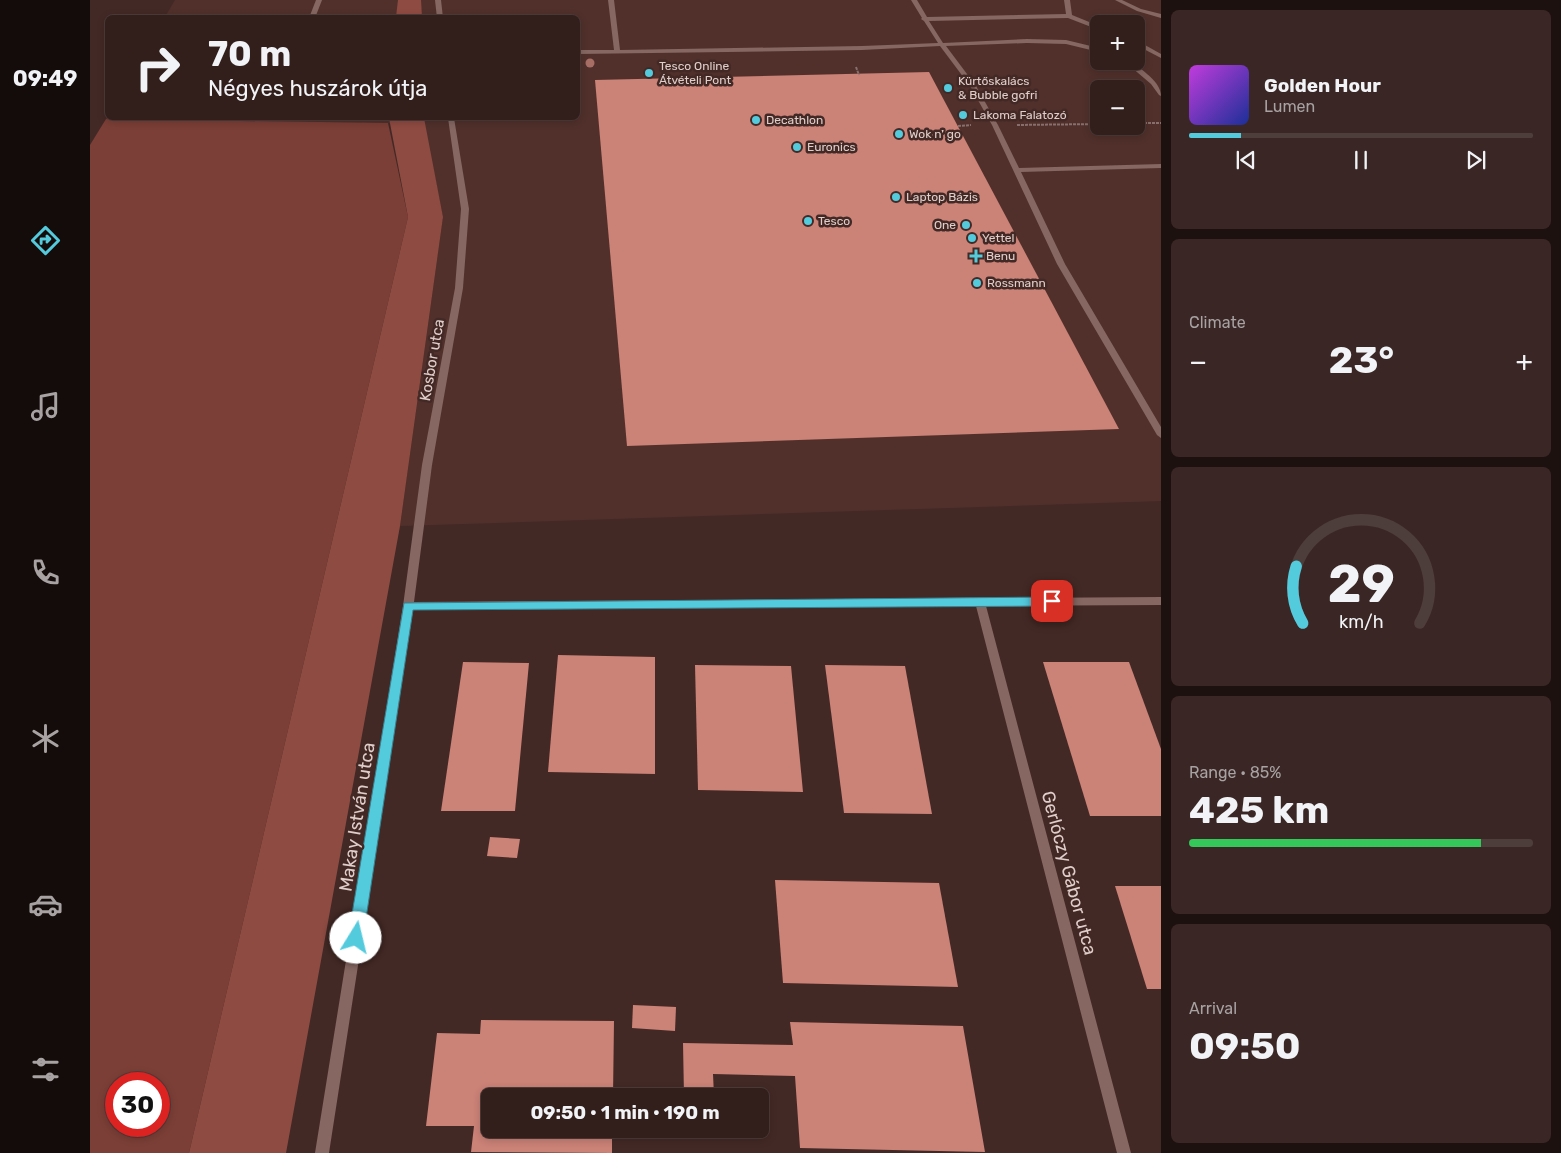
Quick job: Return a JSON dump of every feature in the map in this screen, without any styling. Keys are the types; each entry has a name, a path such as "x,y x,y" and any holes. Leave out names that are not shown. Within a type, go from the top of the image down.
{"street":[{"path":"313,15 319,0"},
{"path":"438,0 440,15"},
{"path":"611,0 618,52"},
{"path":"914,0 941,44 958,64 995,125 1061,264 1161,435"},
{"path":"1067,0 1069,16"},
{"path":"1118,0 1139,10 1161,16"},
{"path":"924,19 1069,16 1090,24"},
{"path":"580,52 862,48 941,44 1066,42 1090,48"},
{"path":"1145,45 1161,50"},
{"path":"1145,47 1161,56"},
{"path":"1138,70 1153,83 1161,94"},
{"name":"Kosbor utca","path":"408,606 427,465 459,288 465,209 451,120"},
{"path":"1016,170 1161,166"},
{"name":"Gerlóczy Gábor utca","path":"980,601 1124,1153"},
{"path":"408,606 1161,601"},
{"name":"Makay István utca","path":"322,1153 408,606"}],"path":[{"path":"1145,123 1161,123"},
{"path":"958,126 1090,124"}],"shaded area":[{"path":"175,0 1161,0 1161,501 400,526 443,217 424,124 170,120 580,120 580,15 166,15"},
{"path":"398,0 421,0 422,15 396,15"},
{"path":"105,120 388,123 408,217 189,1153 90,1153 90,145"},
{"path":"389,120 424,120 443,217 400,526 286,1153 189,1153 408,217"}],"building":[{"name":"Tesco","path":"929,72 1119,429 627,446 595,80"},
{"path":"558,655 655,657 655,774 548,772"},
{"path":"463,662 529,663 515,811 441,811"},
{"path":"1043,662 1129,662 1161,749 1161,816 1090,816"},
{"path":"695,665 791,666 803,792 698,790"},
{"path":"825,665 905,666 932,814 844,813"},
{"path":"490,837 520,839 517,858 487,856"},
{"path":"775,880 939,883 958,987 783,983"},
{"path":"1115,886 1161,886 1161,989 1147,989"},
{"path":"633,1005 676,1007 675,1031 632,1028"},
{"path":"481,1020 614,1021 613,1088 481,1088 481,1138 612,1138 612,1153 471,1152 474,1126 426,1126 437,1033 480,1034"},
{"path":"790,1022 963,1026 985,1152 800,1148 795,1076 713,1074 714,1088 684,1088 683,1043 793,1045"}],"place":[{"name":"Tesco Online Átvételi Pont","path":"649,73"},
{"name":"Kürtőskalács & Bubble gofri","path":"948,88"},
{"name":"Lakoma Falatozó","path":"963,115"},
{"name":"Decathlon","path":"756,120"},
{"name":"Wok n' go","path":"899,134"},
{"name":"Euronics","path":"797,147"},
{"name":"Laptop Bázis","path":"896,197"},
{"name":"Tesco","path":"808,221"},
{"name":"One","path":"966,225"},
{"name":"Yettel","path":"972,238"},
{"name":"Benu","path":"976,256"},
{"name":"Rossmann","path":"977,283"}],"route":[{"path":"356,938 408,606 1052,601"}]}
